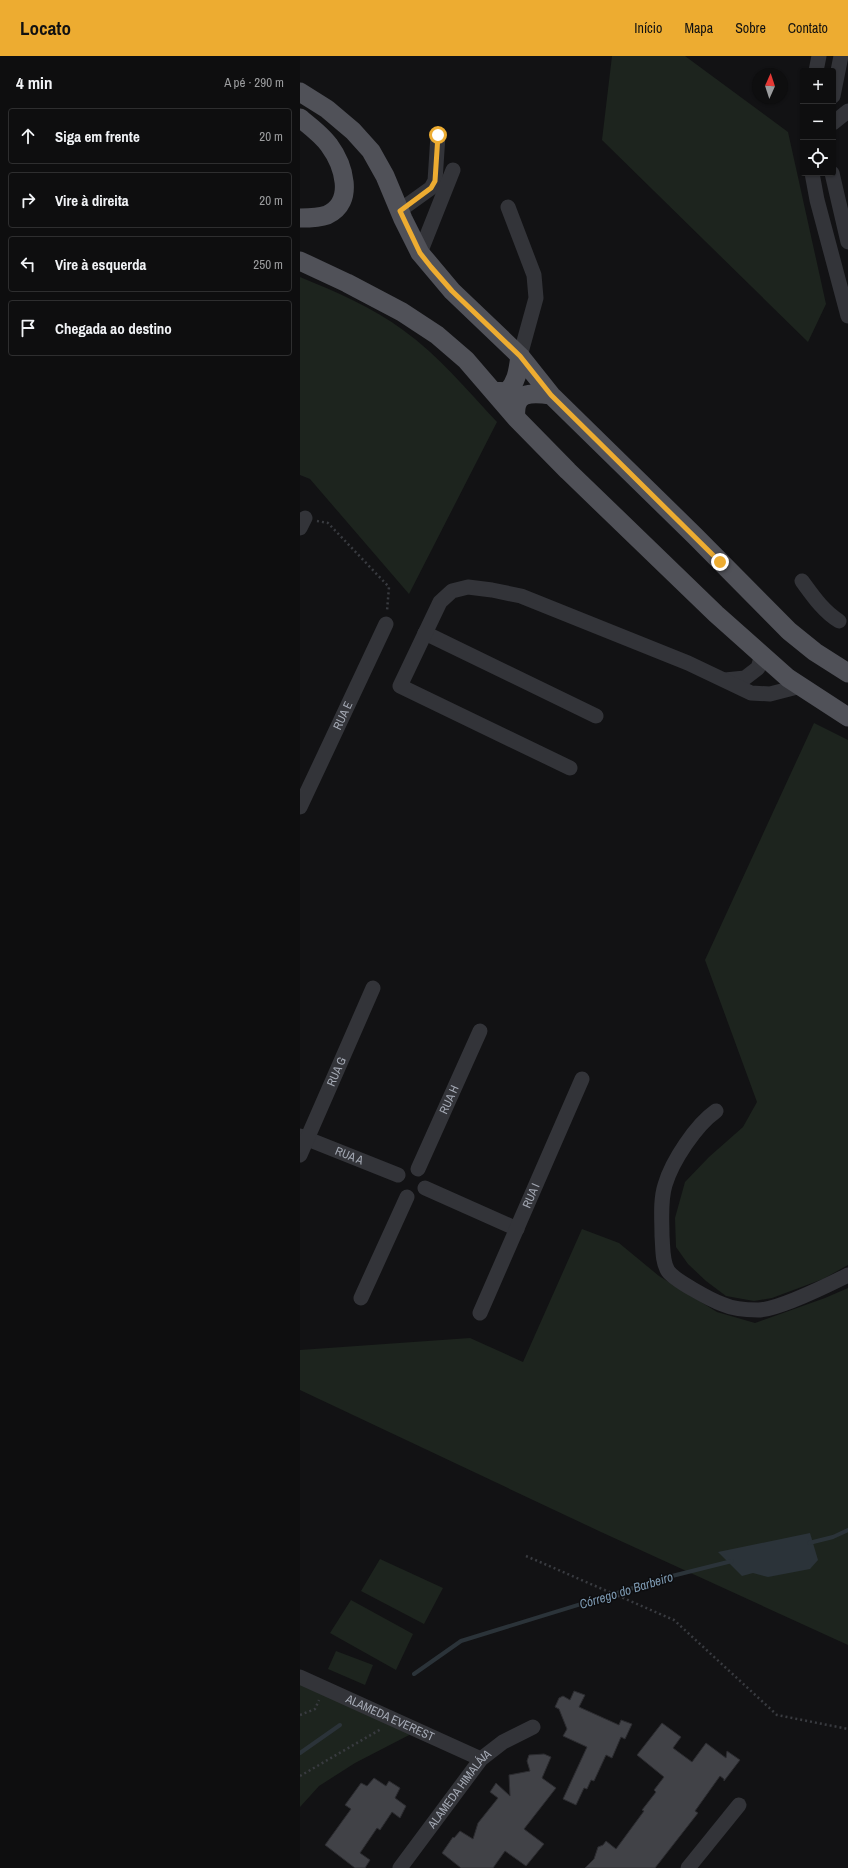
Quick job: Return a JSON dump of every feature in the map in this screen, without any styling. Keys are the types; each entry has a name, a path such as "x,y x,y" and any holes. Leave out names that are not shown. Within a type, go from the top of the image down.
{"main road":[{"path":"300,92 328,109 353,131 371,150 385,176 420,253 452,291 520,356 551,395 695,536 789,631 815,652 848,673"},
{"path":"300,118 328,143 338,159 345,184 342,201 336,209 327,215 300,218"},
{"path":"300,261 347,283 402,312 437,335 466,360 516,418 716,614 788,678 848,717"},
{"path":"493,391 500,393 507,392 513,386 517,376 520,356"},
{"path":"516,418 515,407 519,399 527,394 537,393 551,395"}],"street":[{"path":"817,68 819,56"},
{"path":"836,81 841,56"},
{"path":"836,121 848,111"},
{"path":"400,211 431,188 435,181 438,135"},
{"path":"420,253 452,170"},
{"path":"813,176 817,200 848,316"},
{"path":"832,176 848,242"},
{"path":"508,207 534,275 536,290 536,298 520,356"},
{"path":"802,581 815,600 830,615 840,621"},
{"path":"570,768 400,686 440,602 452,591 468,587 522,596 688,663 751,693 770,694 801,686"},
{"name":"RUA E","path":"300,807 386,624"},
{"path":"425,633 596,716"},
{"path":"725,680 745,678 758,668 762,655"},
{"name":"RUA G","path":"300,1155 304,1137 373,988"},
{"name":"RUA H","path":"418,1169 480,1032"},
{"name":"RUA I","path":"480,1313 582,1079"},
{"path":"716,1111 706,1118 692,1136 671,1170 665,1185 662,1217 663,1245 668,1272 678,1280 722,1304 741,1309 760,1310 779,1305 848,1275"},
{"name":"RUA A","path":"304,1137 398,1175"},
{"path":"409,1167 418,1169 425,1175 425,1188 416,1197 407,1197 403,1195 398,1188 398,1175 401,1171 409,1167"},
{"path":"425,1188 517,1229"},
{"path":"361,1298 407,1197"},
{"name":"ALAMEDA EVEREST","path":"300,1677 481,1759"},
{"name":"ALAMEDA HIMALÁIA","path":"400,1868 481,1759 503,1742 534,1727"},
{"path":"688,1868 739,1804"}],"path":[{"path":"302,523 328,523 389,587 386,624"},
{"path":"526,1556 674,1620 777,1715 848,1729"},
{"path":"300,1714 315,1709 324,1688"},
{"path":"300,1776 396,1720"}],"shaded area":[{"path":"612,56 685,56 788,132 826,304 808,342 602,140"},
{"path":"300,277 367,307 403,330 441,362 497,422 409,594 310,479 300,475"},
{"path":"814,723 848,740 848,1265 823,1279 772,1298 754,1301 726,1296 706,1281 688,1264 676,1247 675,1218 685,1182 709,1157 743,1127 757,1102 705,960"},
{"path":"582,1229 619,1243 659,1276 717,1312 755,1323 825,1298 848,1288 848,1645 601,1532 300,1390 300,1350 470,1338 523,1362"},
{"path":"810,1533 818,1560 810,1569 768,1577 753,1573 742,1576 718,1552"},
{"path":"380,1559 443,1588 424,1624 361,1591"},
{"path":"351,1600 413,1634 396,1670 330,1633"},
{"path":"336,1651 373,1665 365,1685 328,1669"},
{"path":"300,1684 413,1733 355,1763 319,1786 300,1807"}],"building":[{"path":"574,1691 585,1695 579,1707 619,1725 621,1720 632,1724 625,1739 621,1737 612,1758 606,1755 594,1781 591,1780 587,1789 584,1788 576,1805 563,1799 587,1747 563,1736 567,1729 559,1709 555,1707 559,1698 563,1696 570,1700"},
{"path":"662,1723 681,1737 673,1748 692,1762 706,1743 726,1758 727,1751 740,1760 724,1781 724,1779 720,1776 695,1811 698,1813 655,1868 585,1868 594,1859 598,1847 603,1845 606,1841 616,1849 644,1811 642,1810 656,1792 654,1790 664,1777 637,1755"},
{"path":"544,1754 551,1757 542,1778 556,1788 524,1829 544,1844 526,1866 505,1851 493,1868 461,1868 442,1853 453,1837 454,1838 460,1831 473,1839 478,1823 498,1798 490,1792 496,1783 510,1796 509,1775 530,1771 527,1761 529,1755"},
{"path":"374,1778 386,1786 389,1781 400,1788 395,1798 406,1806 400,1818 392,1812 380,1830 377,1828 360,1853 370,1860 365,1868 355,1868 325,1845 351,1809 345,1805 361,1783 367,1786"}],"waterway":[{"name":"Córrego do Barbeiro","path":"809,1543 833,1537 848,1530"},
{"name":"Córrego do Barbeiro","path":"414,1674 461,1641 672,1576 732,1561"},
{"name":"Córrego do Barbeiro","path":"300,1753 340,1725"}],"route":[{"path":"438,135 435,181 431,188 400,211 420,253 452,291 474,310 520,356 551,395 720,562"}]}
